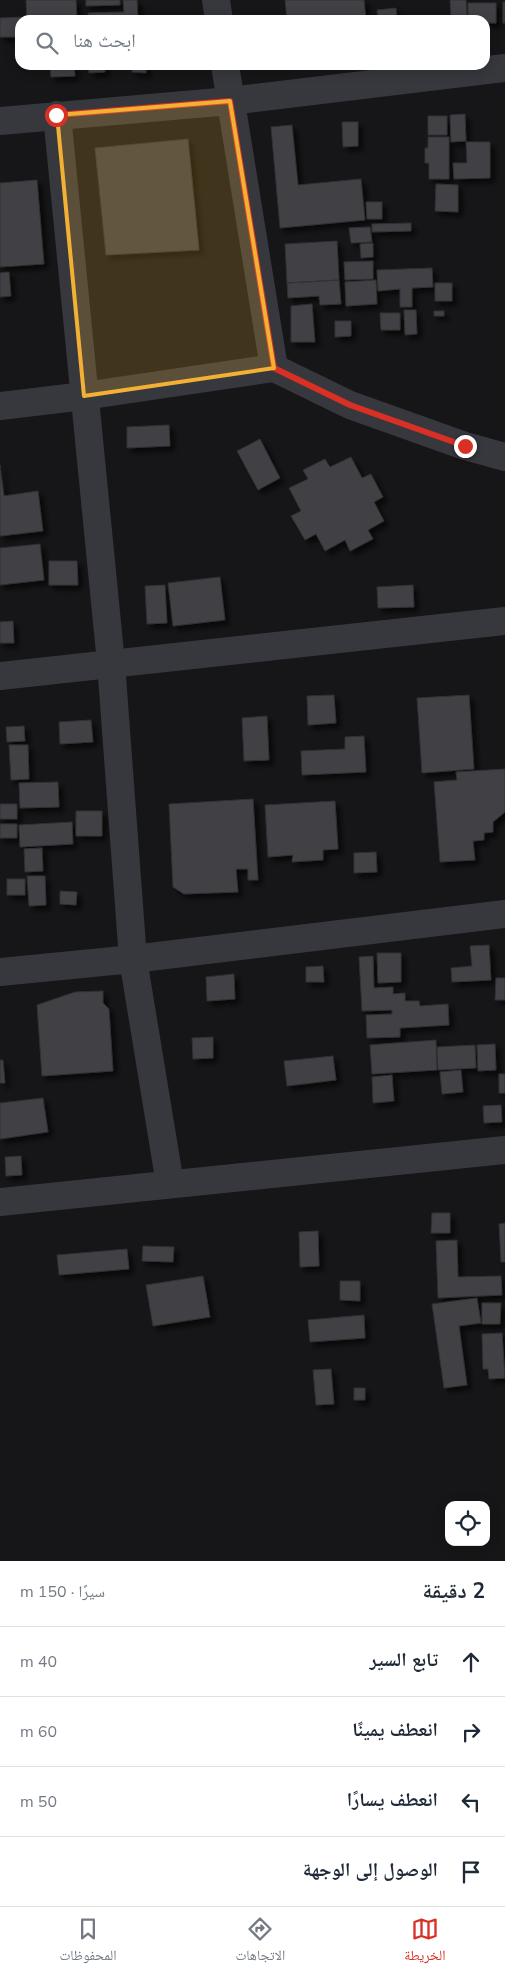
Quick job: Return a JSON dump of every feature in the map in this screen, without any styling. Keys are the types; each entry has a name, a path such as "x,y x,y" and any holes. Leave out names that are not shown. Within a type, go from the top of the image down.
{"street":[{"path":"216,0 218,15"},
{"path":"490,70 505,68"},
{"path":"226,70 274,368"},
{"path":"0,121 230,101 488,70"},
{"path":"56,115 111,663 133,959 170,1184"},
{"path":"0,406 84,396 274,368 350,405 465,446 505,457"},
{"path":"0,676 505,622"},
{"path":"0,972 133,959 505,914"},
{"path":"0,1202 505,1150"}],"highlighted area":[{"path":"230,101 274,368 84,396 57,115"}],"building":[{"path":"26,0 76,0 77,15 27,15"},
{"path":"86,0 120,0 120,5 86,6"},
{"path":"123,0 137,0 138,15 88,15 88,13 124,12"},
{"path":"285,0 364,0 366,15 286,15"},
{"path":"450,0 466,0 467,15 451,15"},
{"path":"503,2 505,2 505,23 503,23"},
{"path":"468,3 496,3 496,23 490,23 490,15 468,15"},
{"path":"396,8 397,15 378,15 377,10"},
{"path":"15,17 15,37 0,37 0,18"},
{"path":"50,70 74,70 75,76 51,77"},
{"path":"89,70 105,70 105,72 89,73"},
{"path":"132,70 146,70 146,73 132,72"},
{"path":"465,114 466,141 451,142 450,115"},
{"path":"428,116 447,116 447,135 428,135"},
{"path":"342,122 358,122 358,146 343,147"},
{"path":"292,125 298,185 361,179 365,220 280,228 271,127"},
{"path":"428,137 449,137 449,179 429,179 429,163 425,163 425,148 428,148"},
{"path":"188,139 199,250 106,255 95,148"},
{"path":"466,142 490,142 490,178 454,179 453,163 467,163"},
{"path":"37,180 44,264 0,267 0,183"},
{"path":"436,184 458,185 458,212 435,211"},
{"path":"366,202 382,202 382,219 367,219"},
{"path":"411,223 411,231 372,232 372,224"},
{"path":"370,227 372,242 351,243 349,228"},
{"path":"337,241 339,280 287,283 285,244"},
{"path":"373,243 373,257 361,258 360,244"},
{"path":"373,261 373,279 345,280 344,262"},
{"path":"432,268 433,287 412,288 412,307 400,307 400,289 378,291 377,270"},
{"path":"9,272 11,296 0,297 0,273"},
{"path":"339,280 341,304 320,305 319,296 288,298 287,283"},
{"path":"376,280 377,304 346,306 345,282"},
{"path":"435,283 452,283 452,301 435,301"},
{"path":"312,304 315,342 291,342 291,306"},
{"path":"404,310 416,310 417,334 405,335"},
{"path":"434,311 444,311 444,316 434,316"},
{"path":"380,313 400,313 400,330 381,330"},
{"path":"335,321 351,321 351,336 335,337"},
{"path":"169,425 170,446 127,448 127,427"},
{"path":"260,439 280,478 258,490 237,451"},
{"path":"351,457 362,478 371,474 383,497 374,502 384,521 368,530 373,539 350,551 345,540 325,551 316,534 305,540 291,516 301,511 289,488 308,479 303,470 325,459 330,467"},
{"path":"0,465 4,496 38,491 43,531 0,536"},
{"path":"40,544 44,580 0,585 0,548"},
{"path":"49,561 77,561 78,585 49,585"},
{"path":"220,577 225,620 173,626 168,583"},
{"path":"165,585 167,623 147,624 145,586"},
{"path":"413,585 414,607 378,608 377,587"},
{"path":"13,621 14,643 0,643 0,622"},
{"path":"334,695 336,723 308,725 307,696"},
{"path":"469,695 474,769 422,773 417,698"},
{"path":"267,716 269,760 244,761 242,718"},
{"path":"91,720 93,742 60,744 59,722"},
{"path":"24,726 25,741 7,742 6,727"},
{"path":"364,736 366,772 302,775 301,751 345,749 345,737"},
{"path":"9,745 28,745 29,779 11,780"},
{"path":"505,769 505,812 493,822 493,832 484,833 484,840 473,841 475,860 440,862 434,782 457,780 456,772"},
{"path":"58,782 59,807 20,808 19,783"},
{"path":"253,799 258,880 248,880 248,869 236,869 238,892 184,894 173,887 169,804"},
{"path":"335,801 338,849 323,850 323,860 292,862 293,855 268,857 265,805"},
{"path":"0,804 17,804 17,819 0,819"},
{"path":"76,811 102,811 102,836 76,836"},
{"path":"72,822 73,844 20,847 19,825"},
{"path":"0,824 17,824 17,838 0,838"},
{"path":"42,848 43,871 25,872 24,849"},
{"path":"376,852 377,872 354,873 354,853"},
{"path":"27,876 45,876 46,905 29,906"},
{"path":"7,879 25,879 25,895 7,895"},
{"path":"60,891 77,892 76,905 60,904"},
{"path":"489,945 491,980 452,982 451,968 472,966 470,946"},
{"path":"377,953 401,953 401,982 378,983"},
{"path":"373,956 374,988 393,987 393,994 405,993 405,1001 419,1001 420,1006 448,1004 449,1025 400,1028 400,1037 367,1038 366,1015 392,1014 392,1010 362,1011 359,957"},
{"path":"323,966 324,982 306,982 306,967"},
{"path":"234,974 235,999 207,1001 206,977"},
{"path":"496,978 505,978 505,1000 495,1000"},
{"path":"103,991 103,1003 109,1009 113,1071 42,1076 37,1005 75,992"},
{"path":"213,1037 213,1058 193,1059 192,1038"},
{"path":"436,1040 437,1070 372,1074 370,1045"},
{"path":"495,1044 496,1070 478,1071 477,1045"},
{"path":"475,1045 476,1068 438,1070 437,1047"},
{"path":"333,1056 336,1080 287,1086 284,1061"},
{"path":"0,1060 3,1060 5,1083 0,1083"},
{"path":"461,1070 463,1092 442,1094 440,1072"},
{"path":"499,1074 505,1074 505,1093 499,1093"},
{"path":"392,1075 394,1101 373,1103 372,1077"},
{"path":"43,1098 48,1132 0,1139 0,1103"},
{"path":"501,1105 502,1122 484,1123 483,1106"},
{"path":"21,1156 22,1175 6,1176 5,1157"},
{"path":"432,1213 450,1213 450,1233 431,1233"},
{"path":"505,1223 505,1262 501,1262 499,1224"},
{"path":"318,1231 319,1266 300,1267 299,1232"},
{"path":"457,1240 458,1277 501,1276 502,1295 438,1298 436,1241"},
{"path":"143,1246 174,1247 173,1262 142,1261"},
{"path":"127,1249 129,1269 59,1275 57,1255"},
{"path":"203,1276 210,1317 153,1326 146,1285"},
{"path":"340,1281 360,1281 360,1301 340,1300"},
{"path":"477,1298 481,1323 459,1326 467,1385 444,1388 432,1304"},
{"path":"482,1303 501,1303 500,1324 482,1324"},
{"path":"364,1315 365,1338 310,1342 308,1320"},
{"path":"502,1333 505,1378 489,1379 488,1369 483,1369 482,1334"},
{"path":"331,1369 334,1404 316,1405 313,1370"},
{"path":"354,1388 365,1388 365,1400 354,1400"}],"route":[{"path":"56,115 230,101 274,368 350,405 465,446"}]}
